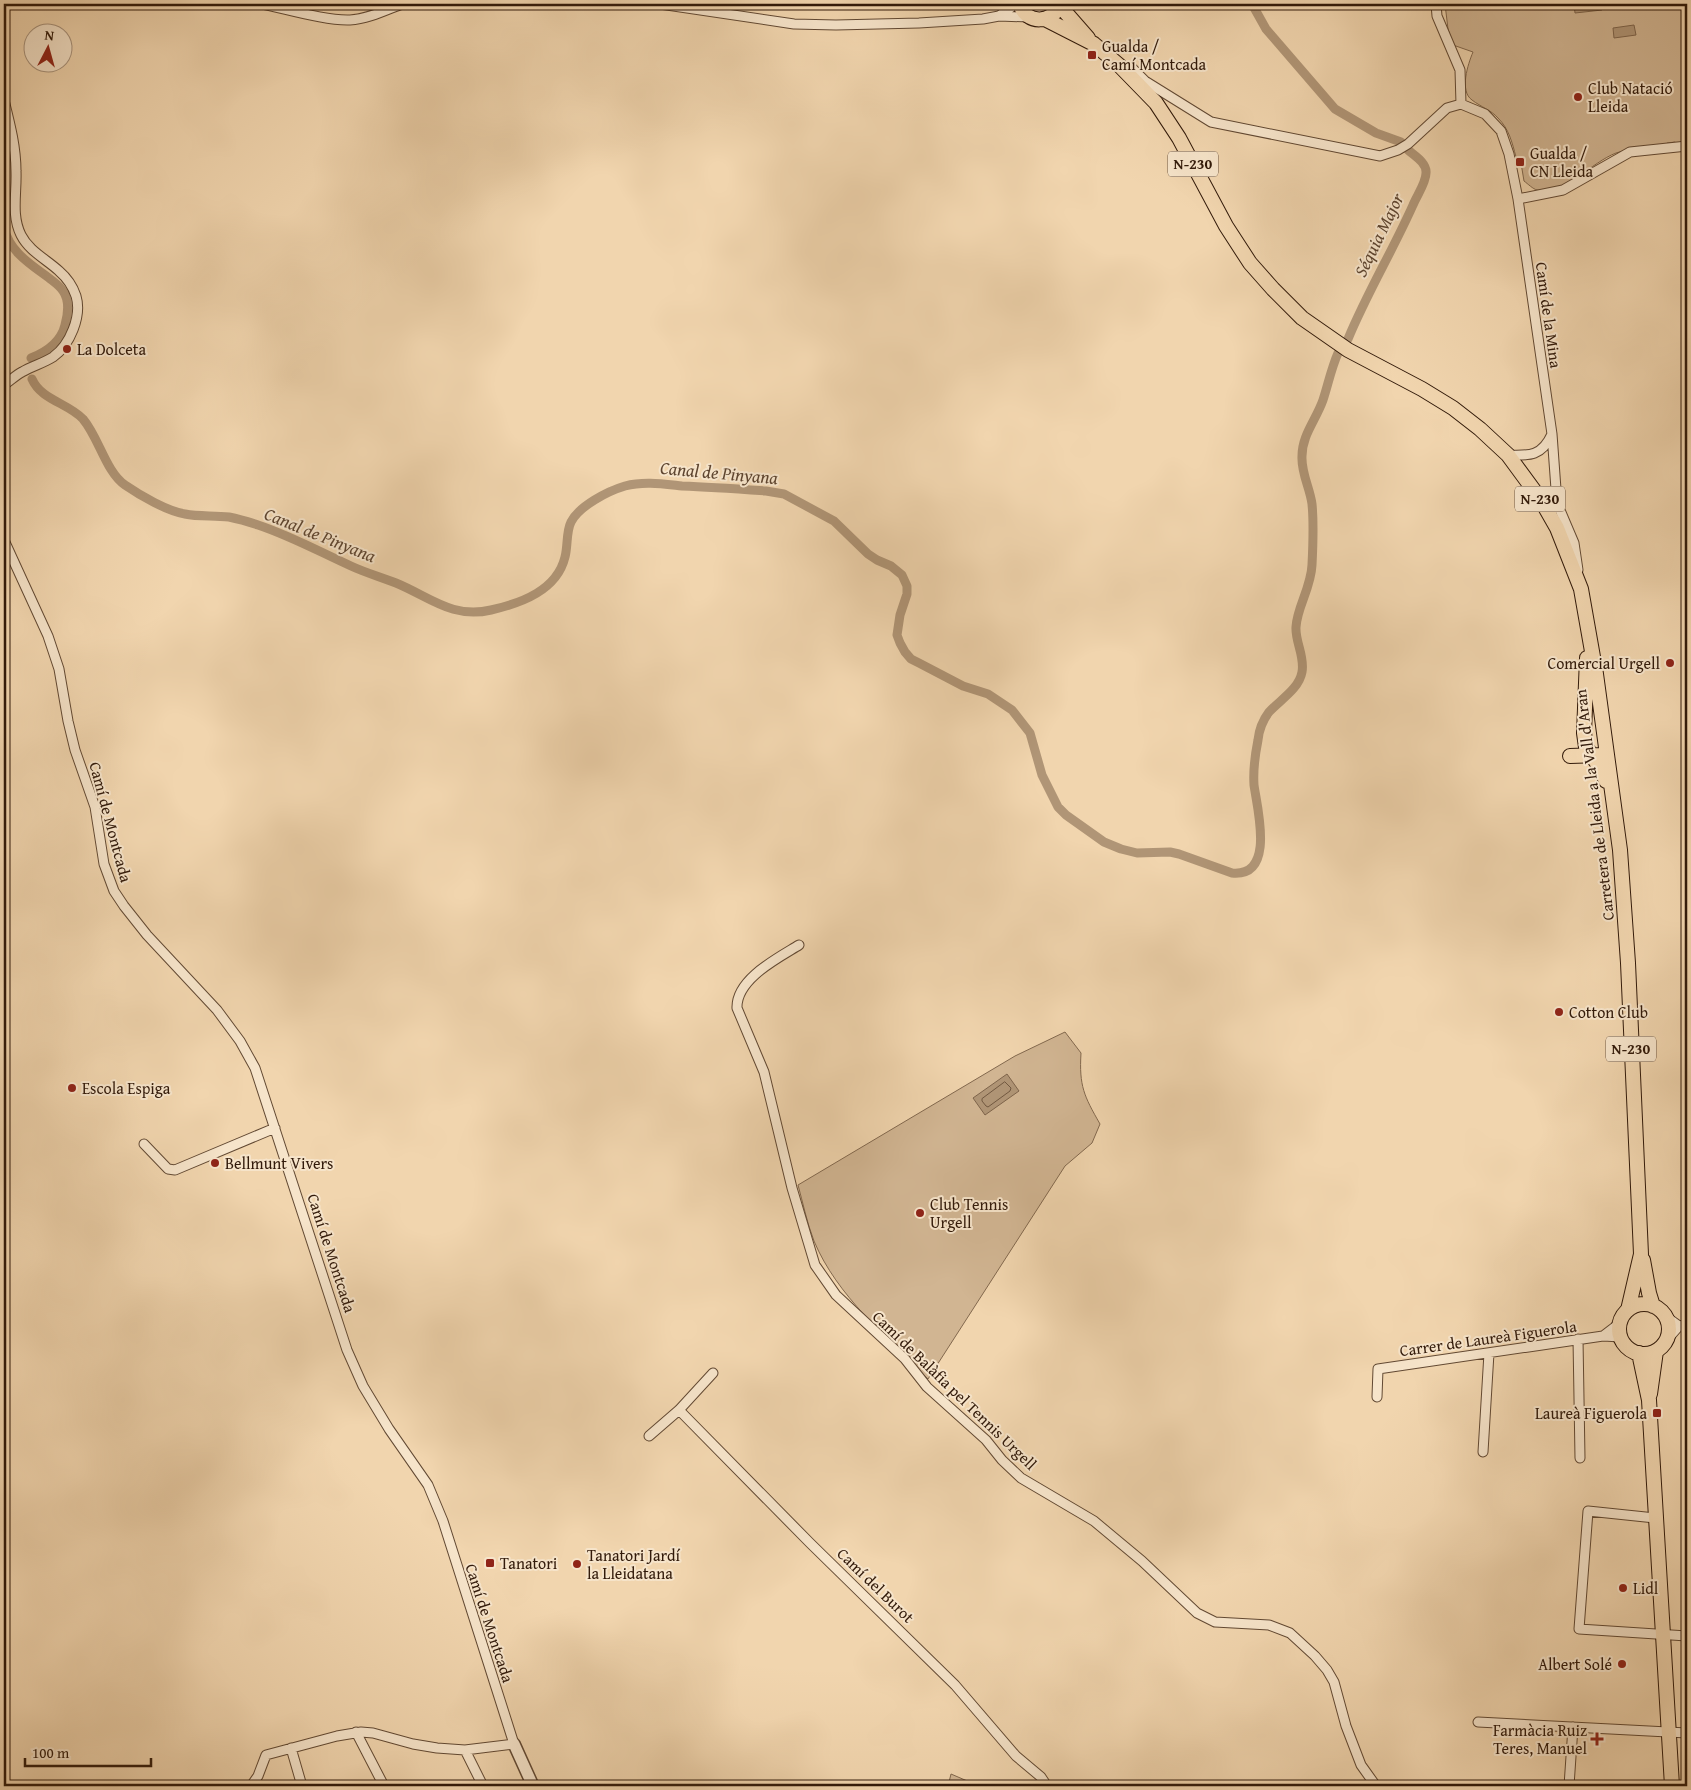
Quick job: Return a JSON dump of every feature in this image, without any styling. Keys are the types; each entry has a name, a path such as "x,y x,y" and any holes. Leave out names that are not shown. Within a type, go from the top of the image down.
{"main road":[{"path":"1018,4 1029,17"},
{"name":"N-230","path":"1029,17 1039,20 1045,19 1056,12 1060,5 1094,44"},
{"name":"Carretera de Lleida a la Vall d'Aran","path":"1045,19 1094,44 1120,66 1156,104 1175,131 1226,226 1250,263 1302,318 1348,350 1422,389 1453,408 1486,435 1508,455 1541,500 1557,528 1581,589 1587,632 1596,674 1620,850 1628,963 1641,1254 1628,1310"},
{"path":"1587,632 1584,733 1586,747 1600,766 1612,795"},
{"path":"1592,756 1607,753"},
{"name":"N-230","path":"1641,1254 1653,1306"},
{"path":"1628,1310 1640,1304 1653,1306 1666,1316 1669,1328 1661,1346 1648,1400"},
{"name":"N-230","path":"1620,1330 1628,1310"},
{"path":"1620,1330 1625,1344 1631,1350 1639,1353 1651,1353 1661,1346"},
{"path":"1639,1353 1648,1400 1672,1786"}],"street":[{"path":"262,4 330,18 352,20 374,15 402,4"},
{"path":"660,4 794,24 919,23 983,20 999,16 1029,17"},
{"path":"999,16 1018,4"},
{"path":"1120,66 1132,68 1145,81 1211,122 1380,156 1398,150 1408,144 1447,108 1461,104 1460,70 1437,16 1436,4"},
{"path":"4,100 14,147 16,170 15,216 21,235 31,249 59,271 67,280 76,296 77,305 72,331 66,344 53,357 21,372 4,385"},
{"name":"Camí de la Mina","path":"1461,104 1485,114 1502,131 1508,154 1518,199 1552,434 1557,502 1574,543 1581,589"},
{"path":"1518,199 1563,190 1630,152 1687,146"},
{"path":"1508,455 1526,456 1538,453 1548,443 1552,434"},
{"name":"Camí de Montcada","path":"4,540 48,636 59,668 75,750 95,807 104,864 114,891 141,928 216,1010 240,1041 255,1068 347,1350 363,1386 428,1485 443,1521 514,1744"},
{"name":"Camí de Balàfia pel Tennis Urgell","path":"799,945 766,965 744,987 737,1003 764,1072 792,1188 815,1265 836,1295 905,1359 926,1387 986,1440 1002,1460 1022,1478 1094,1521 1142,1560 1197,1613 1215,1622 1269,1626 1290,1633 1315,1656 1334,1682 1346,1726 1361,1765 1376,1786"},
{"path":"144,1144 168,1169 175,1170 275,1128"},
{"path":"1661,1346 1683,1325 1666,1316"},
{"path":"1603,1336 1620,1330"},
{"name":"Carrer de Laureà Figuerola","path":"1377,1397 1378,1369 1603,1336 1620,1330"},
{"path":"1578,1339 1580,1458"},
{"path":"1483,1452 1489,1352"},
{"path":"649,1436 679,1410 712,1372"},
{"name":"Camí del Burot","path":"679,1410 810,1543 955,1685 1016,1756 1041,1777 1047,1786"},
{"path":"1655,1518 1588,1511 1579,1629 1687,1636"},
{"path":"1478,1722 1687,1733"},
{"path":"1569,1786 1573,1727"},
{"path":"250,1786 258,1776 266,1755 356,1732 373,1733 421,1746 465,1750 514,1744 533,1786"},
{"path":"356,1732 384,1786"},
{"path":"291,1748 302,1786"},
{"path":"465,1750 482,1786"}],"shaded area":[{"name":"Club Natació Lleida","path":"1445,4 1687,4 1687,145 1680,146 1675,142 1667,143 1662,148 1621,151 1607,157 1578,177 1557,188 1547,190 1534,189 1524,181 1520,157 1516,157 1510,136 1502,122 1468,96 1465,84 1473,52 1453,45 1448,29"},
{"name":"Club Tennis Urgell","path":"1065,1032 1081,1053 1082,1083 1090,1106 1100,1124 1092,1143 1065,1166 928,1379 864,1315 836,1280 814,1241 798,1185 1015,1056"},
{"path":"951,1774 979,1786 948,1786"}],"water":[{"path":"1574,4 1601,4 1602,10 1575,13"},
{"path":"1634,25 1636,35 1614,38 1613,28"},
{"path":"1007,1074 1019,1091 985,1115 973,1098"}],"waterway":[{"name":"Séquia Major","path":"1252,4 1266,29 1335,109 1376,133 1401,142"},
{"name":"Séquia Major","path":"1348,339 1425,181 1425,166 1408,150"},
{"name":"Canal de Pinyana","path":"4,151 6,159 4,201"},
{"name":"Canal de Pinyana","path":"4,228 16,251 59,286 67,299 67,316 60,336 42,353 31,358"},
{"name":"Canal de Pinyana","path":"32,379 36,386 48,397 70,409 83,419 118,479 146,498 185,514 229,517 270,529 357,568 396,583 442,605 464,612 477,612 503,607 526,599 546,586 561,568 566,553 569,526 575,516 587,505 618,488 632,484 654,483 784,494 834,521 868,554 891,566 902,575 907,586 907,594 900,615 897,635 905,652 911,659 963,686 988,694 1012,710 1030,733 1042,775 1058,807 1066,815 1104,842 1121,849 1137,853 1170,852 1232,873 1246,871 1254,864 1259,853 1261,839 1254,774 1260,729 1269,712 1297,684 1302,672 1303,666 1296,627 1311,573 1313,534 1312,504 1302,462 1303,448 1304,441 1323,400 1338,353"}],"place":[{"name":"Gualda / Camí Montcada","path":"1092,55"},
{"name":"Club Natació Lleida","path":"1578,97"},
{"name":"Gualda / CN Lleida","path":"1520,162"},
{"name":"La Dolceta","path":"67,349"},
{"name":"Comercial Urgell","path":"1670,663"},
{"name":"Cotton Club","path":"1559,1012"},
{"name":"Escola Espiga","path":"72,1088"},
{"name":"Bellmunt Vivers","path":"215,1163"},
{"name":"Club Tennis Urgell","path":"920,1213"},
{"name":"Laureà Figuerola","path":"1657,1413"},
{"name":"Tanatori","path":"490,1563"},
{"name":"Tanatori Jardí la Lleidatana","path":"577,1564"},
{"name":"Lidl","path":"1623,1588"},
{"name":"Albert Solé","path":"1622,1664"},
{"name":"Farmàcia Ruiz Teres, Manuel","path":"1597,1739"}]}
